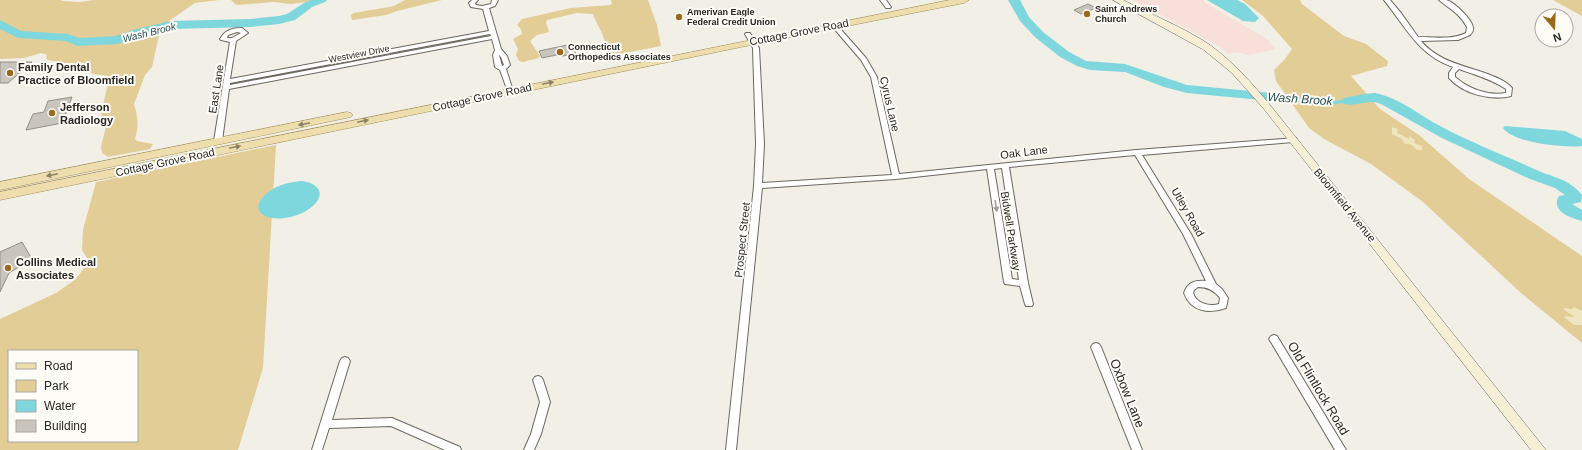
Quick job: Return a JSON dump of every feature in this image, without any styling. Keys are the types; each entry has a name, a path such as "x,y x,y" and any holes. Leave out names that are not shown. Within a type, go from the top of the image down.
{"main road":[{"name":"Cottage Grove Road","path":"750,38 885,3 924,0"},
{"name":"Cottage Grove Road","path":"0,186 89,173 750,38 834,25 964,0"},
{"name":"Bloomfield Avenue","path":"1117,0 1180,31 1208,47 1230,65 1252,88 1539,450"},
{"name":"Cottage Grove Road","path":"0,196 218,141 509,87"}],"street":[{"path":"475,0 472,3 473,6 478,8 486,8 493,5 495,0"},
{"path":"1387,0 1394,7 1424,49 1432,55 1457,67 1497,80 1509,88 1509,95 1494,96 1464,87 1452,78 1452,73 1457,67"},
{"path":"1416,39 1458,37 1467,36 1469,34 1470,27 1464,16 1457,9 1442,0"},
{"path":"486,8 498,50 496,55 498,67 503,69 509,87"},
{"name":"Cyrus Lane","path":"834,25 864,59 874,77 896,177"},
{"name":"Westview Drive","path":"227,85 493,35"},
{"name":"Prospect Street","path":"731,450 758,186 760,144 758,64 756,48 750,38"},
{"name":"East Lane","path":"218,141 233,40"},
{"name":"Oak Lane","path":"758,186 896,177 1136,152 1293,140"},
{"name":"Utley Road","path":"1136,152 1174,209 1206,269 1212,286"},
{"name":"Bidwell Parkway","path":"1005,166 1024,283 1029,304"},
{"name":"Bidwell Parkway","path":"990,168 1008,282 1024,283"},
{"name":"Old Flintlock Road","path":"1274,339 1341,450"},
{"name":"Oxbow Lane","path":"1096,347 1137,450"},
{"path":"317,450 345,361"},
{"path":"529,450 536,434 545,402 538,380"},
{"path":"325,424 392,422 456,450"}],"shaded area":[{"path":"1132,0 1204,0 1205,3 1267,39 1275,49 1249,55 1237,52 1228,54 1220,47 1199,35"}],"green space":[{"path":"0,0 62,0 61,1 80,2 93,0 219,0 195,3 163,25 160,31 152,67 145,75 134,104 138,122 135,139 137,141 153,144 150,149 108,157 102,153 101,147 108,118 102,116 101,114 109,79 108,76 94,74 78,66 48,60 46,58 47,55 41,53 24,58 0,59"},
{"path":"231,0 320,0 291,4 274,2 238,5"},
{"path":"405,0 442,0 386,15 352,20 351,15 354,13 394,6"},
{"path":"611,0 648,0 657,25 661,46 609,56 605,50 605,41 593,14 577,13 547,20 546,22 549,32 537,35 530,41 540,56 539,58 523,62 519,61 516,55 518,49 513,39 522,34 521,29 517,25 522,19 571,8 610,5 612,4"},
{"path":"1242,0 1300,0 1302,4 1344,36 1366,44 1388,61 1387,66 1351,76 1380,109 1419,135 1469,179 1582,256 1582,343 1521,293 1423,202 1371,164 1324,139 1309,128 1276,81 1274,70 1292,49 1263,16"},
{"path":"1553,0 1582,0 1582,16 1574,12 1574,8 1568,8"},
{"path":"485,35 484,36 390,54 390,53"},
{"path":"371,57 232,83 233,82"},
{"path":"276,145 263,368 238,450 0,450 0,319 56,293 76,279 89,261 82,250 83,230 96,182"}],"sand":[{"path":"1392,127 1398,129 1397,133 1409,139 1409,136 1415,140 1414,143 1422,146 1422,150 1417,150 1412,145 1404,143 1402,139 1392,134"},
{"path":"1574,307 1582,311 1582,325 1574,325 1565,318 1565,316 1575,317 1563,309 1572,309"}],"water":[{"path":"1207,0 1237,0 1245,4 1259,18 1255,22 1243,21"},
{"path":"1262,94 1335,101 1361,96 1389,101 1411,112 1407,114 1374,100 1364,99 1331,105 1297,99 1278,99 1268,101"},
{"path":"1505,126 1565,131 1582,139 1582,146 1552,145 1528,141 1509,133 1503,128"},
{"path":"302,181 314,185 320,196 309,209 294,216 278,219 266,216 259,210 258,206 260,201 273,189 292,182"}],"building":[{"path":"1088,4 1096,8 1081,14 1074,10"},
{"name":"Connecticut Orthopedics Associates","path":"572,44 576,54 562,56 561,54 542,58 539,51"},
{"name":"Family Dental Practice of Bloomfield","path":"0,62 32,62 8,83 0,83"},
{"name":"Jefferson Radiology","path":"72,97 62,123 26,130 33,114 44,112 48,101"},
{"name":"Collins Medical Associates","path":"22,242 32,259 9,273 0,292 0,252"}],"waterway":[{"name":"Wash Brook","path":"0,24 18,34 68,38 77,42 118,40 137,33 170,25 250,23 279,20 291,17 308,5 321,0"},
{"name":"Wash Brook","path":"1014,0 1024,19 1039,34 1055,48 1082,64 1095,67 1125,68 1187,89 1272,97"},
{"name":"Wash Brook","path":"1349,101 1372,97 1379,98 1400,108 1458,141 1536,176 1555,182 1566,188 1576,198 1564,200 1564,205 1570,211 1582,216"}],"place":[{"name":"Saint Andrews Church","path":"1087,14"},
{"name":"Amerivan Eagle Federal Credit Union","path":"679,17"},
{"name":"Connecticut Orthopedics Associates","path":"560,52"},
{"name":"Family Dental Practice of Bloomfield","path":"10,73"},
{"name":"Jefferson Radiology","path":"52,113"},
{"name":"Collins Medical Associates","path":"8,268"}]}
